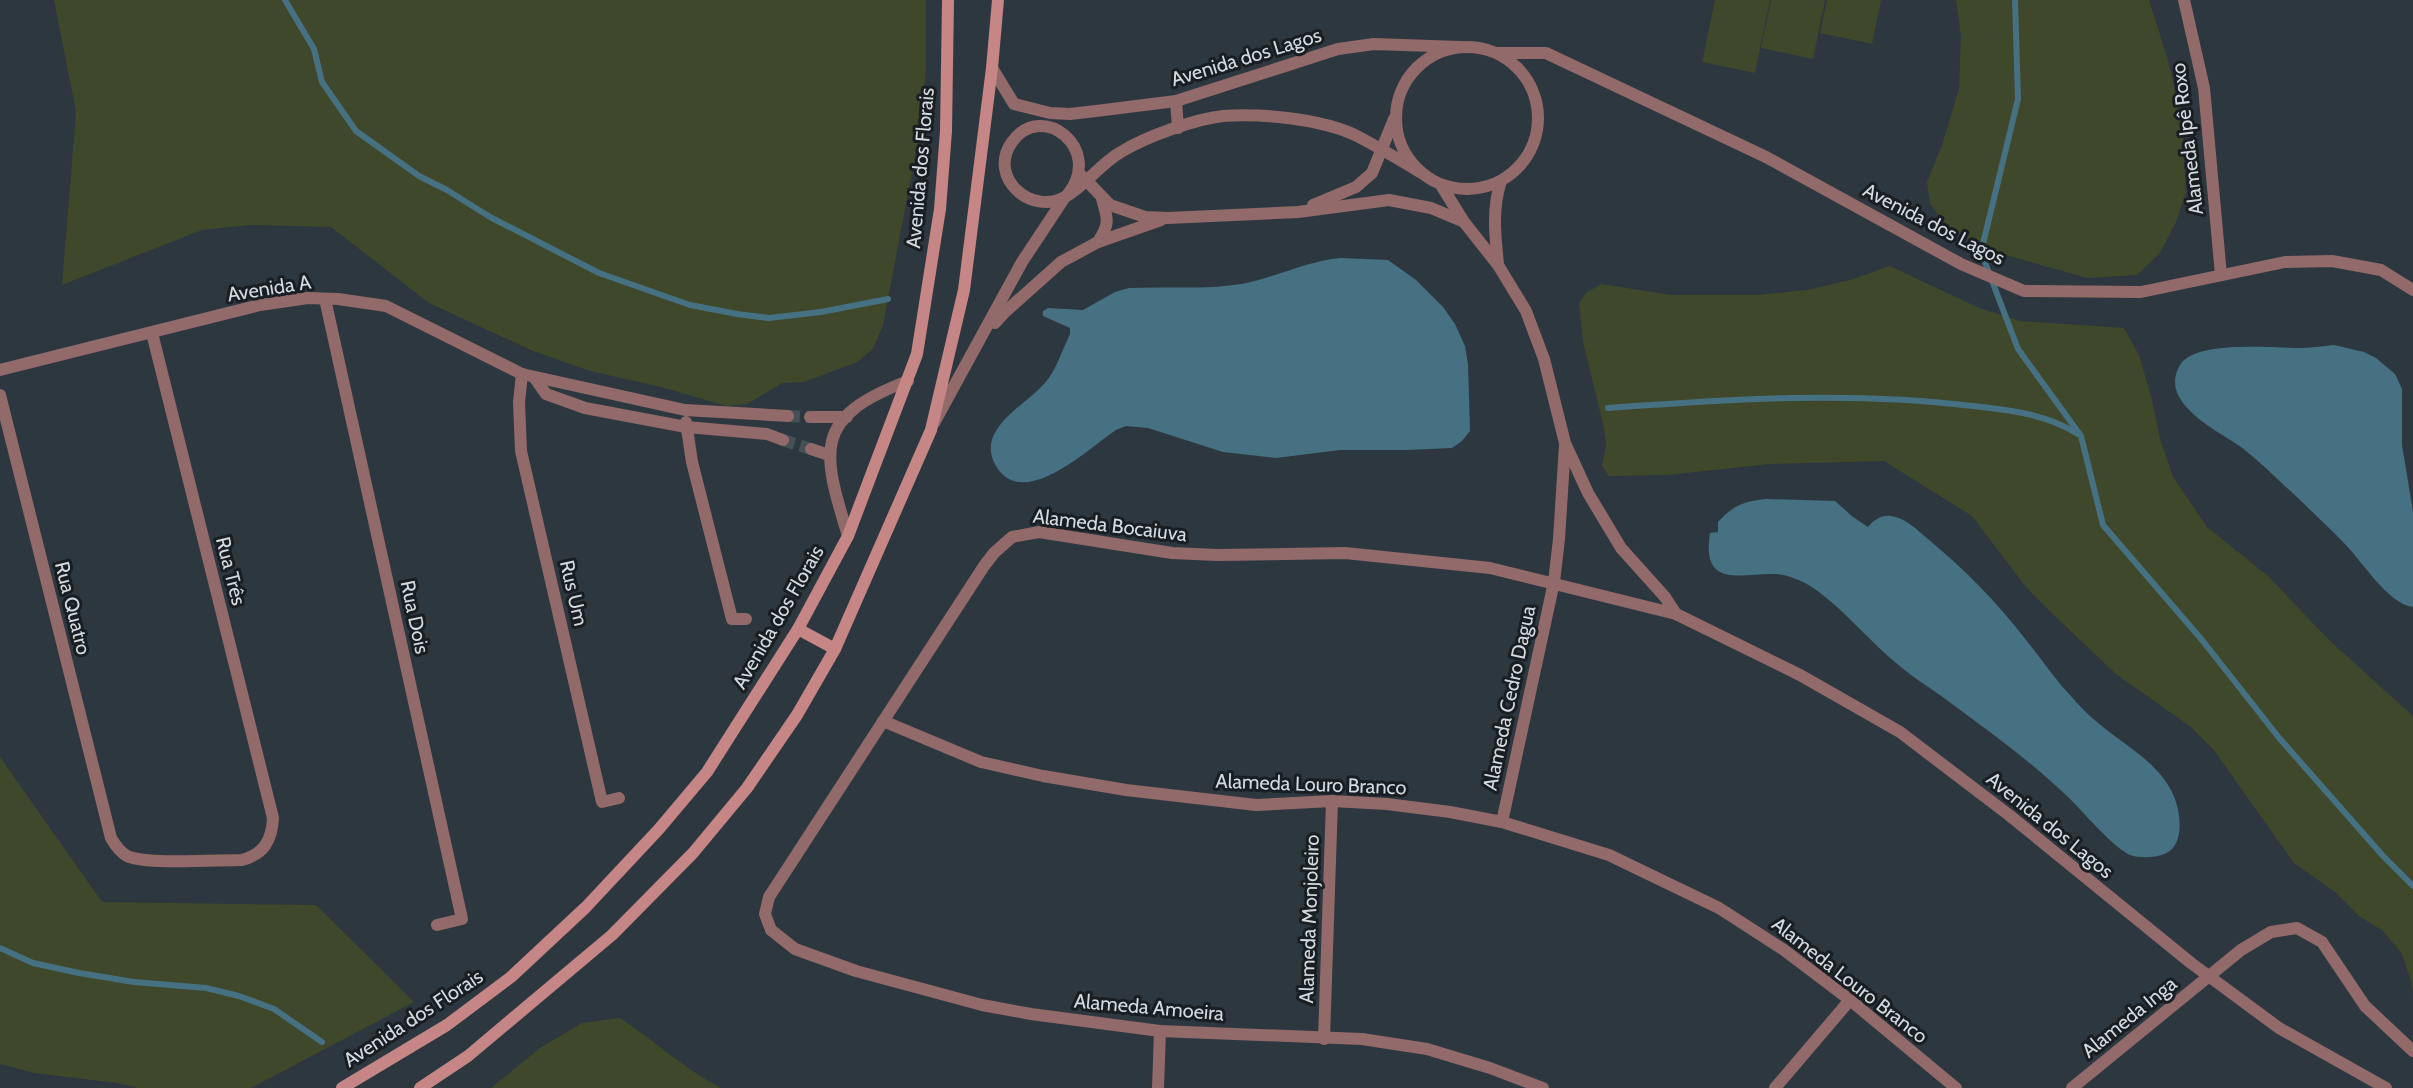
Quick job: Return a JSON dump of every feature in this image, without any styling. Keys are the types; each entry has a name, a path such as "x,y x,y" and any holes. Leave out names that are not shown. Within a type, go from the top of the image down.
{"street":[{"name":"Avenida dos Florais","path":"342,1088 447,1025 511,977 586,907 659,830 707,772 798,629 848,536 917,354 940,209 946,131 948,0"},
{"path":"931,430 964,290 992,68 998,0"},
{"name":"Alameda Ipê Roxo","path":"2184,0 2205,88 2221,275"},
{"name":"Avenida dos Lagos","path":"1014,104 1050,113 1070,114 1176,101 1338,49 1374,44 1460,47 1485,49 1497,53 1512,63 1525,76 1536,98 1538,110 1537,134 1533,146 1520,166 1501,181 1490,186 1465,189 1441,185 1420,172 1404,152 1396,128 1395,115 1401,90 1415,69 1436,54 1460,47"},
{"name":"Avenida dos Lagos","path":"1497,53 1546,53 1766,157 1961,264 2025,291 2141,292 2285,262 2332,261 2381,270 2413,290"},
{"path":"992,68 1014,104 1043,127 1052,128 1069,137 1078,153 1082,177 1102,199 1110,206 1134,214 1168,218 1298,212 1389,200 1431,208 1464,222"},
{"path":"1176,101 1178,128"},
{"path":"1066,196 1045,201 1027,198 1019,193 1008,178 1005,160 1011,143 1025,131 1043,127 1070,114"},
{"path":"1298,212 1356,187 1372,173 1395,115"},
{"path":"420,1088 468,1056 612,935 693,854 747,788 797,715 835,649 931,430 1022,262 1066,196 1082,177 1141,140 1223,116 1300,121 1330,127 1357,136 1420,172"},
{"name":"Avenida dos Lagos","path":"1498,265 1494,227 1496,197 1501,181"},
{"name":"Avenida dos Lagos","path":"1441,185 1464,222 1498,265 1526,311 1544,359 1565,443 1588,493 1621,548 1665,597 1676,614"},
{"path":"1098,242 1106,229 1107,219 1102,199"},
{"path":"963,371 1005,312 1061,262 1098,242 1168,218"},
{"name":"Avenida A","path":"0,370 260,305 308,298 358,300 386,306 528,376 685,410 788,416"},
{"name":"Rua Dois","path":"325,299 462,919 436,925"},
{"name":"Rua Três","path":"108,830 120,851 144,860 242,860 256,855 264,848 272,832 273,818 152,333"},
{"name":"Avenida A","path":"528,376 546,394 569,403 653,422 767,434 783,440"},
{"name":"Rus Um","path":"528,376 519,402 521,451 602,802 619,798"},
{"path":"848,536 831,481 830,455 833,434 847,417 882,392 908,381"},
{"name":"Rua Quatro","path":"0,394 108,830"},
{"path":"685,410 692,462 732,619 746,619"},
{"path":"767,434 772,415"},
{"path":"810,417 847,417"},
{"name":"Alameda Cedro Dagua","path":"1502,822 1554,582 1565,443"},
{"path":"811,449 830,455"},
{"name":"Alameda Bocaiuva","path":"767,921 764,909 769,897 984,566 1006,541 1021,534 1039,532 1066,535 1172,553 1217,555 1345,553 1437,561 1490,568 1554,582"},
{"name":"Avenida dos Lagos","path":"1554,582 1676,614 1800,675 1900,732 2009,815 2210,977 2279,1028 2386,1088"},
{"path":"798,629 835,649"},
{"name":"Alameda Louro Branco","path":"883,721 981,762 1043,776 1126,790 1256,805 1332,801 1387,804 1450,812 1502,822 1609,855 1719,908 1785,950 1850,1000 1956,1088"},
{"name":"Alameda Monjoleiro","path":"1324,1039 1332,801"},
{"name":"Alameda Amoeira","path":"767,921 771,930 795,949 856,970 982,1005 1031,1014 1160,1031 1362,1040 1427,1049 1490,1068 1543,1088"},
{"name":"Alameda Inga","path":"2072,1088 2241,950 2271,932 2296,928 2322,942 2365,1006 2413,1051"},
{"path":"1775,1088 1850,1000"},
{"path":"1158,1088 1160,1031"}],"green space":[{"path":"54,0 926,0 926,72 918,140 883,325 873,349 857,362 804,382 782,383 747,404 726,406 665,388 590,371 533,351 429,303 331,227 250,225 202,230 62,285 76,112"},
{"path":"1715,0 1770,0 1755,73 1702,62"},
{"path":"1771,0 1825,0 1813,59 1761,48"},
{"path":"1827,0 1881,0 1872,44 1820,33"},
{"path":"1956,0 2149,0 2168,60 2182,124 2186,193 2176,222 2160,253 2137,275 2087,278 2006,255 1964,237 1943,221 1930,204 1927,182 1942,145 1959,89 1961,36"},
{"path":"1890,266 1979,308 2020,321 2124,328 2139,355 2160,439 2173,477 2207,527 2268,576 2329,640 2413,716 2413,995 2402,954 2383,931 2359,916 2335,892 2294,863 2213,749 2191,727 2116,674 2058,619 2026,587 1972,516 1884,461 1770,464 1667,475 1609,476 1602,466 1606,445 1604,428 1583,342 1579,303 1586,293 1601,284 1671,295 1757,295 1807,290 1850,280"},
{"path":"0,757 102,902 316,905 414,1002 251,1088 139,1088 117,1083 34,1073 0,1064"},
{"path":"620,1018 721,1088 491,1088 540,1048 582,1023"}],"water":[{"path":"1341,258 1388,260 1416,280 1443,307 1455,324 1465,346 1468,364 1470,431 1452,448 1340,450 1276,458 1223,452 1148,428 1126,426 1116,430 1056,472 1039,480 1022,482 1008,478 996,466 991,448 996,431 1007,417 1049,378 1070,334 1070,328 1043,316 1043,311 1048,308 1083,310 1115,292 1129,288 1214,287 1241,284 1315,262"},
{"path":"2334,345 2364,352 2376,358 2395,374 2402,389 2402,445 2413,512 2413,607 2394,598 2385,590 2344,543 2299,499 2249,453 2194,414 2183,403 2177,392 2175,379 2180,365 2188,357 2201,352 2234,347 2302,348"},
{"path":"1767,499 1835,501 1868,527 1881,517 1896,517 1911,525 1941,550 2004,612 2058,682 2083,709 2138,753 2165,781 2175,798 2180,820 2180,829 2172,849 2158,856 2146,857 2130,855 2122,850 2039,771 1902,668 1829,600 1805,583 1778,574 1737,575 1726,574 1718,570 1712,563 1709,551 1710,533 1718,532 1718,522 1734,508 1752,501"}],"waterway":[{"path":"285,0 314,49 322,82 356,131 419,176 447,190 490,217 599,273 690,305 769,318 821,312 888,299"},
{"path":"2015,0 2018,99 1981,252 2018,349 2081,436 2103,525 2202,640 2280,739 2384,857 2413,886"},
{"path":"1608,408 1790,398 1928,401 2014,411 2040,417 2078,434"},
{"path":"0,948 33,963 79,973 134,982 206,988 239,996 274,1009 322,1042"}],"tunnel":[{"path":"788,416 810,417"},
{"path":"783,440 811,449"}]}
